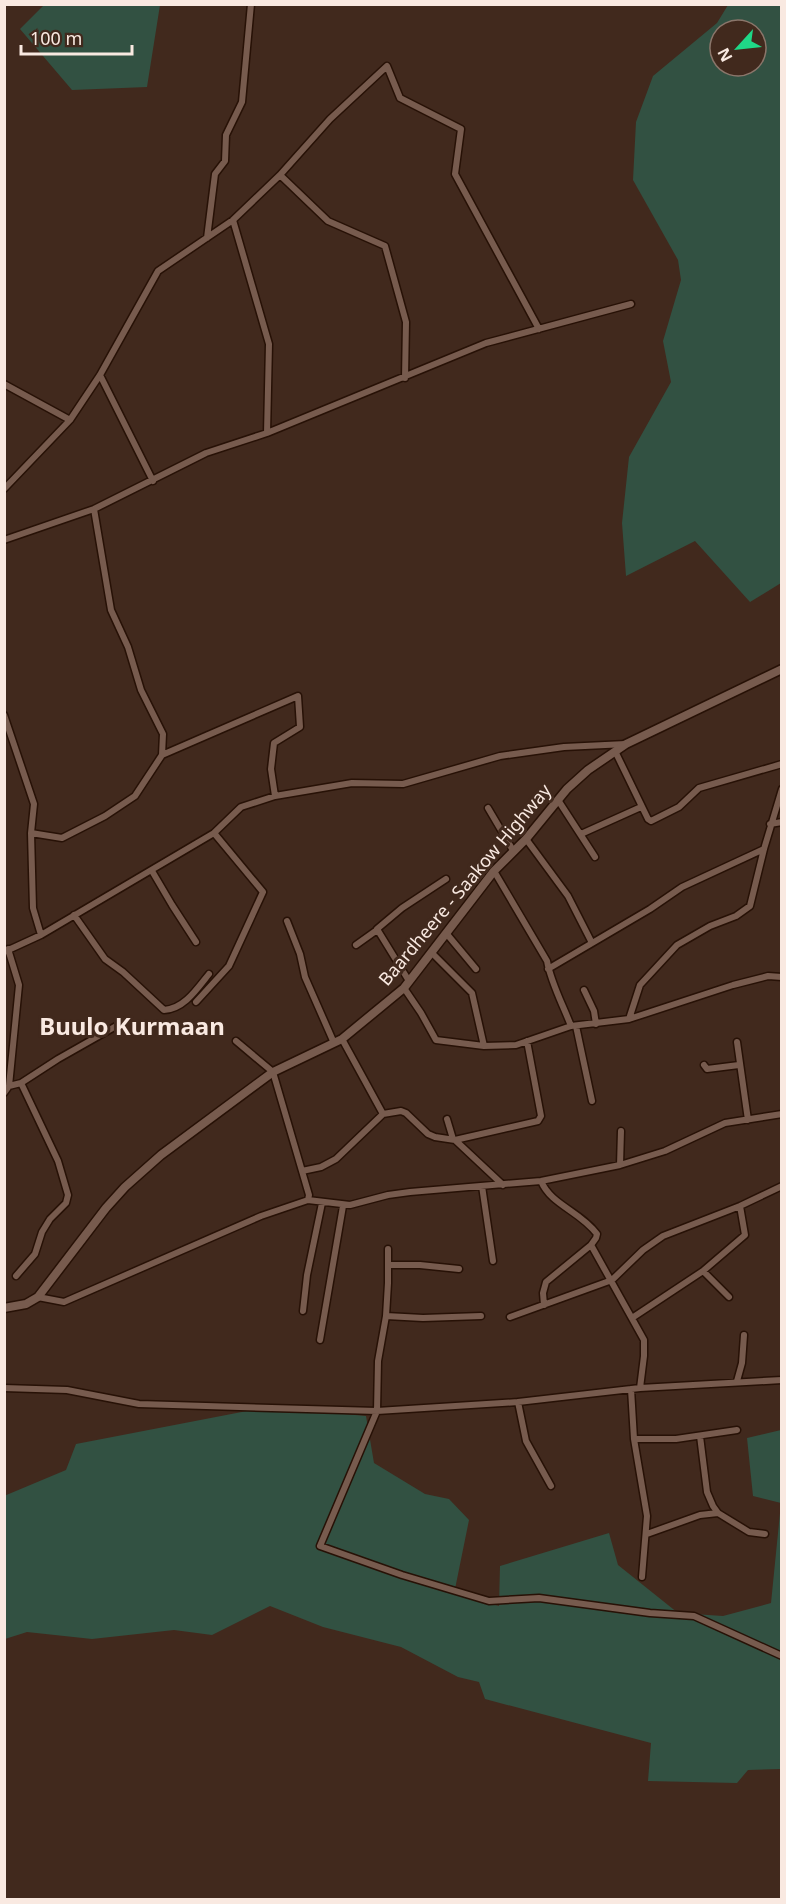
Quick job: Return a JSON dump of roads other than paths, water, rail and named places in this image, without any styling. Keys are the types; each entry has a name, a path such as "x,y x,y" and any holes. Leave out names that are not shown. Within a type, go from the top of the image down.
{"main road":[{"name":"Baardheere - Saakow Highway","path":"38,1297 89,1229 125,1188 161,1155 273,1072 338,1041 407,985 494,871 588,770 626,744 782,669"},
{"path":"4,1308 26,1304 38,1297"}],"street":[{"path":"207,238 214,174 225,161 226,135 242,102 251,4"},
{"path":"4,489 70,420 100,375 158,271 233,220 279,175 330,119 387,66 400,98 461,129 456,174 539,329"},
{"path":"279,175 328,221 385,246 405,322 405,378"},
{"path":"233,220 269,344 267,433"},
{"path":"4,540 94,509 206,453 267,433 486,344 631,304"},
{"path":"100,375 153,481"},
{"path":"4,384 70,420"},
{"path":"31,833 62,838 105,816 135,796 162,755 164,734 141,690 128,647 111,610 94,509"},
{"path":"162,755 298,696 300,728 274,743 271,769 274,796"},
{"path":"4,715 34,804 31,833 33,908 41,935"},
{"path":"4,1093 9,1086 19,985 7,950 41,935 214,833 241,807 274,796 352,783 404,783 500,756 564,747 626,744"},
{"path":"615,751 641,807 648,819 654,820 679,807 699,788 782,764"},
{"path":"629,1019 640,984 676,945 710,926 745,911 750,906 770,824 782,789"},
{"path":"558,800 595,857"},
{"path":"581,834 641,807"},
{"path":"488,808 514,852"},
{"path":"770,824 782,822"},
{"path":"196,1002 229,966 263,892 214,833"},
{"path":"526,839 568,896 592,943"},
{"path":"548,969 650,909 682,887 764,849"},
{"path":"152,870 196,942"},
{"path":"494,871 547,961 548,969 574,1026 592,1101"},
{"path":"356,945 396,912 446,879"},
{"path":"74,915 105,959 123,972 164,1010 180,1006 209,974"},
{"path":"287,921 300,954 305,977 338,1041 383,1114"},
{"path":"377,930 436,1040 484,1046 516,1045 574,1026 629,1019 733,985 768,976 782,977"},
{"path":"446,933 476,969"},
{"path":"432,953 472,993 484,1046"},
{"path":"584,990 594,1011 596,1024"},
{"path":"9,1086 21,1083 58,1059 125,1022"},
{"path":"236,1041 273,1072 309,1195 308,1200"},
{"path":"302,1171 321,1167 336,1159 383,1114 401,1111 428,1134 454,1140 538,1121 541,1116 527,1041"},
{"path":"737,1042 748,1120"},
{"path":"704,1065 707,1069 739,1065"},
{"path":"16,1275 31,1260 42,1232 50,1219 66,1203 68,1195 58,1161 21,1083"},
{"path":"38,1297 64,1302 261,1216 308,1200 343,1206 410,1192 541,1182 620,1165 665,1151 725,1123 782,1114"},
{"path":"447,1119 454,1140 503,1185"},
{"path":"620,1165 621,1131"},
{"path":"541,1182 546,1193 579,1215 595,1231 596,1238 591,1245 546,1282 543,1293 544,1305"},
{"path":"482,1186 493,1262"},
{"path":"510,1317 612,1280 643,1250 663,1236 740,1206 782,1186"},
{"path":"303,1311 307,1275 322,1203"},
{"path":"320,1340 343,1206"},
{"path":"632,1318 703,1271 745,1235 740,1206"},
{"path":"591,1245 644,1340 645,1356 640,1388"},
{"path":"388,1249 386,1316 378,1361 377,1411 320,1546 402,1575 489,1601 539,1598 650,1613 694,1616 782,1656"},
{"path":"388,1265 459,1269"},
{"path":"703,1271 729,1297"},
{"path":"386,1316 423,1318 481,1316"},
{"path":"737,1382 742,1363 744,1335"},
{"path":"4,1388 67,1390 139,1404 377,1411 518,1402 640,1388 782,1380"},
{"path":"631,1389 634,1439 647,1516 642,1578"},
{"path":"518,1402 526,1441 551,1486"},
{"path":"634,1439 676,1439 737,1430"},
{"path":"700,1436 707,1492 718,1513 749,1533 765,1534"},
{"path":"647,1534 700,1515 718,1513"}],"district":[{"name":"Buulo Kurmaan","path":"132,1027"}]}
